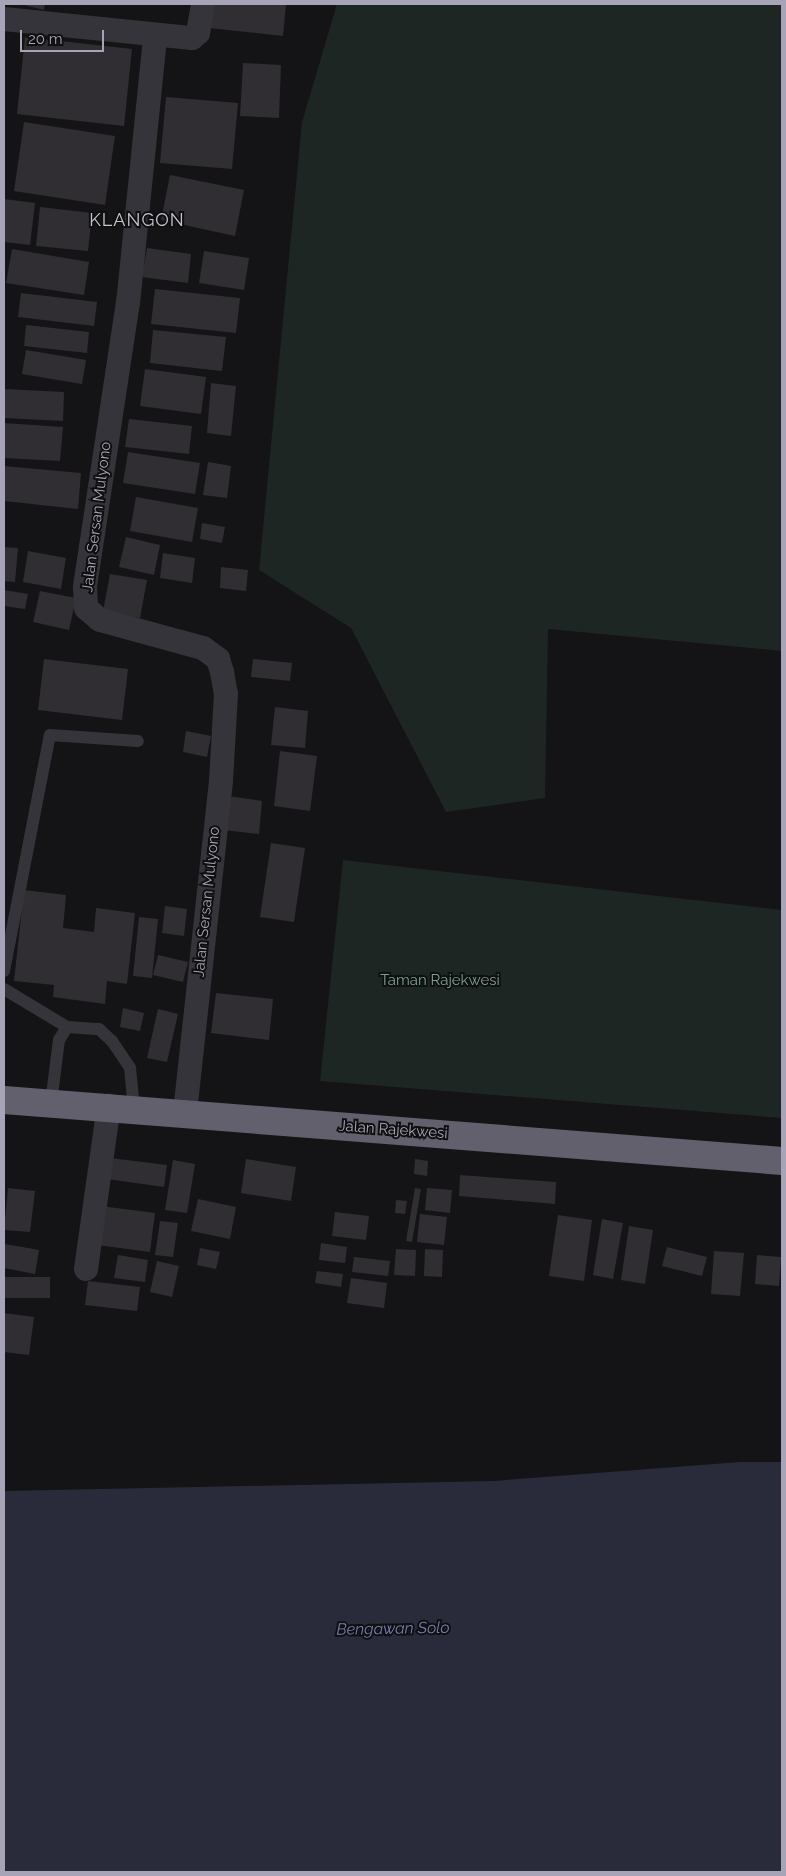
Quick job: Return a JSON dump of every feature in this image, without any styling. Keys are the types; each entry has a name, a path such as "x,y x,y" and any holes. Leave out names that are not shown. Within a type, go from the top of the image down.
{"highway":[{"name":"Jalan Rajekwesi","path":"4,1100 121,1107 185,1114 782,1160"}],"street":[{"path":"4,19 155,38 195,37 202,4"},
{"name":"Jalan Sersan Mulyono","path":"155,38 128,302 85,588 86,608 100,620 203,648 218,660 222,672 226,694 221,781 185,1114"},
{"path":"86,1269 121,1107"}],"lane":[{"path":"4,971 50,734 138,741"},
{"path":"4,989 68,1027 99,1029 122,1052 130,1068 121,1107"},
{"path":"51,1103 56,1054 68,1027"}],"green space":[{"path":"337,4 782,4 782,651 548,629 545,798 446,812 351,628 259,570 302,122"},
{"name":"Taman Rajekwesi","path":"343,860 782,910 782,1118 320,1081"}],"water":[{"name":"Bengawan Solo","path":"740,1462 782,1462 782,1872 4,1872 4,1491 493,1481"}],"building":[{"path":"20,4 45,4 44,10"},
{"path":"211,4 286,4 283,36 209,28"},
{"path":"25,37 132,49 124,126 17,114"},
{"path":"243,63 281,65 279,118 240,116"},
{"path":"166,97 238,103 232,169 160,163"},
{"path":"24,122 115,136 105,205 14,191"},
{"path":"170,175 244,190 235,236 161,220"},
{"path":"4,199 35,203 30,245 4,242"},
{"path":"40,207 92,213 88,251 36,246"},
{"path":"147,248 191,254 188,283 142,277"},
{"path":"12,249 89,262 84,295 6,283"},
{"path":"204,251 249,258 244,290 199,283"},
{"path":"155,289 240,298 236,333 151,324"},
{"path":"21,293 97,302 94,326 18,317"},
{"path":"26,325 89,332 87,353 24,346"},
{"path":"153,330 226,337 222,371 150,363"},
{"path":"26,350 86,360 82,384 22,374"},
{"path":"145,369 206,377 201,414 140,406"},
{"path":"211,383 236,386 231,436 207,433"},
{"path":"4,389 64,392 63,421 4,418"},
{"path":"129,419 192,426 189,454 125,447"},
{"path":"4,423 63,427 60,461 4,458"},
{"path":"128,452 200,463 195,494 123,483"},
{"path":"208,462 231,466 227,498 203,495"},
{"path":"4,466 81,473 78,509 4,501"},
{"path":"136,497 198,508 192,542 130,531"},
{"path":"202,523 225,527 222,543 200,539"},
{"path":"126,537 160,545 154,575 119,567"},
{"path":"4,547 18,548 15,582 4,581"},
{"path":"28,551 66,558 61,589 23,582"},
{"path":"163,553 195,558 192,583 160,578"},
{"path":"221,567 248,570 246,591 220,588"},
{"path":"110,574 147,580 140,618 103,611"},
{"path":"4,590 28,594 25,609 4,606"},
{"path":"40,591 76,598 69,630 33,622"},
{"path":"44,659 128,669 122,720 38,710"},
{"path":"253,659 292,663 290,681 251,677"},
{"path":"275,707 308,711 305,748 271,745"},
{"path":"186,731 211,736 207,757 183,752"},
{"path":"280,751 317,756 310,811 274,806"},
{"path":"228,796 262,801 259,834 223,830"},
{"path":"271,843 305,848 294,922 260,917"},
{"path":"24,890 66,895 63,928 94,932 96,908 135,913 127,984 107,981 105,1004 53,997 54,985 14,981"},
{"path":"165,906 187,909 184,936 162,933"},
{"path":"139,917 158,919 152,978 133,976"},
{"path":"158,955 188,962 183,982 153,975"},
{"path":"216,993 273,999 269,1040 211,1033"},
{"path":"123,1008 144,1013 140,1031 120,1027"},
{"path":"158,1009 178,1014 167,1062 147,1058"},
{"path":"110,1158 167,1165 164,1187 107,1179"},
{"path":"246,1159 296,1167 291,1201 241,1193"},
{"path":"415,1159 428,1161 427,1176 414,1174"},
{"path":"173,1160 195,1164 187,1213 165,1210"},
{"path":"460,1175 556,1182 555,1204 459,1196"},
{"path":"8,1188 35,1191 30,1232 4,1230"},
{"path":"415,1188 421,1189 412,1242 406,1241"},
{"path":"427,1188 452,1190 450,1213 425,1210"},
{"path":"198,1199 236,1207 230,1239 191,1231"},
{"path":"396,1200 407,1201 405,1214 395,1213"},
{"path":"101,1206 155,1213 150,1252 97,1245"},
{"path":"335,1212 369,1216 366,1240 332,1236"},
{"path":"420,1214 447,1217 444,1245 417,1242"},
{"path":"558,1215 592,1220 584,1281 549,1276"},
{"path":"602,1219 623,1223 613,1279 593,1275"},
{"path":"160,1221 178,1223 173,1257 155,1255"},
{"path":"629,1226 653,1230 645,1284 621,1280"},
{"path":"321,1243 347,1247 345,1263 319,1260"},
{"path":"5,1244 39,1250 35,1274 4,1268"},
{"path":"667,1247 707,1257 702,1276 662,1266"},
{"path":"200,1248 220,1252 216,1269 197,1265"},
{"path":"396,1249 416,1250 415,1276 394,1275"},
{"path":"425,1249 443,1250 442,1277 424,1276"},
{"path":"714,1251 744,1253 740,1296 711,1294"},
{"path":"118,1255 148,1260 145,1282 114,1278"},
{"path":"757,1255 781,1257 779,1286 755,1284"},
{"path":"354,1257 390,1261 388,1276 352,1272"},
{"path":"157,1261 179,1266 172,1297 150,1292"},
{"path":"317,1271 343,1274 341,1287 315,1283"},
{"path":"4,1277 50,1277 50,1298 4,1298"},
{"path":"351,1278 387,1283 384,1308 347,1303"},
{"path":"88,1281 140,1287 137,1311 85,1305"},
{"path":"4,1313 34,1317 29,1355 4,1352"}],"district":[{"name":"KLANGON","path":"137,220"}]}
